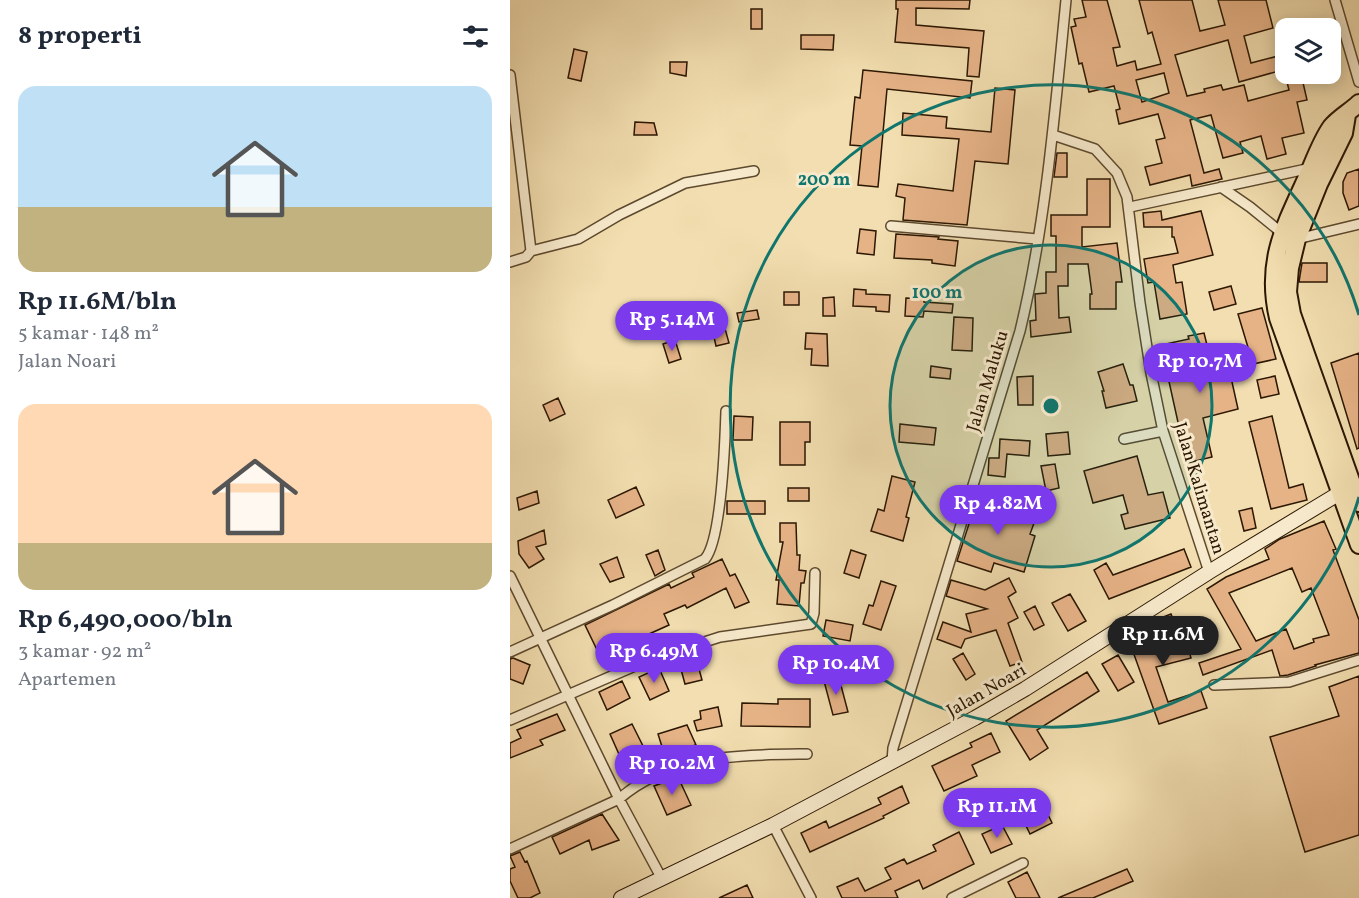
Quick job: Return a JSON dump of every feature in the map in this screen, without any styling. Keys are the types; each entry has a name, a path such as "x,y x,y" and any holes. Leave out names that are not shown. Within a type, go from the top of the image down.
{"highway":[{"path":"1290,236 1311,168 1332,126 1359,103"},
{"path":"1347,115 1344,133 1274,265 1272,283 1278,318 1346,489 1359,545"},
{"path":"1346,489 1359,503"}],"street":[{"name":"Jalan Maluku","path":"892,762 897,737 1028,298 1033,238 1053,135 1066,0"},
{"path":"1335,0 1359,82"},
{"path":"510,75 531,251"},
{"name":"Jalan Kalimantan","path":"1053,135 1095,149 1117,173 1130,207 1140,303 1163,431 1209,572"},
{"path":"1130,207 1311,168"},
{"path":"510,262 526,257 531,251 578,239 685,183 754,171"},
{"path":"1221,187 1290,236 1359,224"},
{"path":"891,226 1033,238"},
{"path":"510,652 705,559 710,553 724,459 726,411"},
{"path":"1124,439 1163,431"},
{"name":"Jalan Noari","path":"621,898 773,825 1025,689 1209,572 1346,489"},
{"path":"510,720 651,658 720,636 811,624 814,613 815,573"},
{"path":"510,576 662,879"},
{"path":"1214,685 1289,682 1359,660"},
{"path":"510,849 620,799 632,788 646,780 686,765 710,759 752,755 807,754"},
{"path":"773,825 811,898"},
{"path":"952,898 1023,863"}],"building":[{"path":"896,0 970,0 969,9 916,8 916,25 984,31 979,77 967,76 969,48 895,42 898,9 896,9"},
{"path":"1082,0 1107,0 1120,47 1113,48 1117,66 1135,61 1137,70 1161,64 1152,32 1148,34 1139,0 1192,0 1200,31 1225,25 1218,0 1266,0 1273,28 1244,36 1251,63 1275,57 1275,72 1239,82 1228,40 1175,55 1187,96 1221,85 1223,90 1244,85 1248,101 1289,90 1288,84 1303,84 1307,100 1297,102 1304,133 1282,138 1286,154 1267,159 1261,136 1240,142 1243,153 1223,158 1211,115 1190,120 1204,173 1219,169 1222,179 1192,186 1190,175 1150,185 1145,167 1162,163 1156,140 1165,138 1158,114 1119,124 1116,110 1120,109 1114,86 1089,92 1082,63 1079,64 1071,27 1076,26 1074,19 1086,17","holes":["1164,73 1169,93 1142,102 1136,80"]},
{"path":"751,9 762,9 762,29 751,29"},
{"path":"801,35 834,35 833,50 801,49"},
{"path":"574,49 587,52 581,81 568,78"},
{"path":"670,62 687,62 686,76 670,73"},
{"path":"863,70 972,81 970,98 887,89 878,187 858,185 862,146 850,145 855,97 860,98"},
{"path":"995,88 1015,90 1008,164 975,161 967,225 903,220 905,198 896,196 898,184 953,191 959,139 902,135 903,113 947,117 946,128 991,132"},
{"path":"635,122 654,123 657,135 634,135"},
{"path":"1057,153 1067,153 1067,177 1054,177"},
{"path":"1359,169 1359,206 1349,210 1343,193 1343,182 1347,173"},
{"path":"1087,179 1110,179 1110,227 1082,227 1082,247 1117,243 1122,282 1116,282 1116,309 1090,309 1090,294 1092,294 1088,264 1068,264 1068,286 1058,286 1059,318 1069,317 1071,332 1031,337 1030,321 1036,320 1035,294 1046,293 1046,272 1056,272 1056,236 1051,236 1051,215 1087,215"},
{"path":"1161,211 1162,220 1201,211 1213,255 1173,265 1176,283 1182,282 1187,314 1160,319 1154,282 1148,283 1144,259 1178,253 1174,237 1172,237 1172,227 1144,227 1143,213"},
{"path":"860,229 876,231 874,255 857,253"},
{"path":"896,234 939,237 938,239 958,241 955,266 932,263 932,260 894,258"},
{"path":"1302,263 1327,263 1327,282 1299,282"},
{"path":"1231,286 1236,304 1214,310 1209,292"},
{"path":"854,289 866,290 866,294 890,295 889,312 876,311 876,307 853,306"},
{"path":"784,292 799,292 799,305 784,305"},
{"path":"834,297 835,316 823,316 823,298"},
{"path":"906,298 953,304 952,313 924,311 923,317 905,316"},
{"path":"1262,308 1276,359 1253,364 1238,314"},
{"path":"757,310 759,319 739,322 737,313"},
{"path":"954,317 973,318 972,351 952,350"},
{"path":"724,325 729,343 716,346 712,328"},
{"path":"806,333 827,334 828,366 811,365 812,349 805,349"},
{"path":"1204,333 1211,361 1234,356 1238,371 1230,373 1238,409 1203,418 1212,457 1187,463 1168,377 1196,370 1192,351 1164,357 1161,345"},
{"path":"675,340 681,359 669,363 663,344"},
{"path":"1359,353 1359,448 1357,449 1331,363"},
{"path":"1123,364 1130,385 1133,385 1137,401 1106,408 1098,372"},
{"path":"931,366 951,369 950,379 930,377"},
{"path":"1033,376 1033,405 1018,405 1017,377"},
{"path":"1275,376 1279,394 1261,398 1257,380"},
{"path":"558,398 565,414 550,421 543,405"},
{"path":"734,416 753,417 752,440 733,440"},
{"path":"1272,416 1289,488 1303,484 1307,500 1271,509 1249,422"},
{"path":"780,422 810,422 810,442 805,442 805,465 780,465"},
{"path":"900,424 936,428 934,445 899,442"},
{"path":"1068,432 1070,454 1048,456 1046,434"},
{"path":"1000,439 1030,441 1029,456 1007,454 1005,477 988,475 989,458 999,458"},
{"path":"1137,456 1148,495 1163,492 1170,518 1125,529 1121,515 1128,513 1123,495 1093,503 1084,471"},
{"path":"1055,464 1059,488 1046,491 1041,466"},
{"path":"892,476 915,482 906,517 909,518 903,541 871,531 878,509 884,511"},
{"path":"636,487 644,505 616,518 608,500"},
{"path":"788,488 809,488 809,501 788,501"},
{"path":"537,491 539,503 519,510 517,498"},
{"path":"979,493 1037,515 1030,534 1035,536 1024,572 994,563 991,572 957,561"},
{"path":"727,501 765,501 765,514 727,514"},
{"path":"1252,508 1256,528 1244,531 1239,511"},
{"path":"1324,521 1336,549 1333,550 1359,620 1359,653 1280,676 1272,650 1203,675 1199,663 1241,649 1207,589 1226,577 1269,559 1265,549 1280,539","holes":["1292,568 1302,592 1311,588 1329,635 1313,639 1314,642 1294,649 1286,629 1256,641 1229,593"]},
{"path":"780,523 796,523 797,555 800,555 799,570 806,571 804,583 801,583 799,606 777,604 779,580 776,580 783,542 780,542"},
{"path":"544,530 546,544 536,547 544,559 529,568 519,554 518,541"},
{"path":"1184,549 1191,567 1109,599 1094,570 1106,563 1113,575"},
{"path":"658,550 665,570 655,576 646,555"},
{"path":"851,550 866,555 859,578 844,573"},
{"path":"617,557 624,577 610,582 600,564"},
{"path":"722,559 730,576 735,574 749,602 735,608 726,588 687,608 685,605 664,614 669,625 600,656 585,625 669,584 671,588 694,577 692,573"},
{"path":"1009,578 1016,592 1008,597 1018,618 1008,623 1022,662 1010,666 996,630 965,639 961,648 937,639 943,622 971,632 966,614 987,609 946,596 951,580 985,590"},
{"path":"881,581 896,586 881,630 863,624 869,605 873,606"},
{"path":"1070,594 1086,621 1068,631 1052,603"},
{"path":"1035,606 1044,625 1034,630 1024,612"},
{"path":"1171,614 1182,641 1186,640 1191,658 1156,667 1168,702 1201,691 1207,708 1159,724 1127,635"},
{"path":"826,620 853,625 850,641 823,636"},
{"path":"963,653 975,674 966,680 953,659"},
{"path":"1118,655 1134,682 1118,691 1102,664"},
{"path":"513,658 530,665 523,684 510,679 510,659"},
{"path":"696,658 702,680 685,684 679,662"},
{"path":"659,668 669,691 650,700 639,677"},
{"path":"1087,672 1099,691 1037,730 1048,748 1030,760 1006,721"},
{"path":"1359,676 1359,835 1305,852 1270,737 1339,716 1329,687"},
{"path":"839,678 848,712 833,715 824,681"},
{"path":"622,681 630,698 607,710 599,692"},
{"path":"778,699 810,699 810,727 741,726 742,703 778,704"},
{"path":"718,707 722,726 697,731 694,721 701,719 700,711"},
{"path":"557,714 565,730 540,740 543,745 510,758 510,743 521,738 517,730"},
{"path":"632,724 645,750 622,761 610,734"},
{"path":"687,725 696,745 664,753 658,734"},
{"path":"991,733 1000,752 972,765 977,776 944,791 932,766 972,747 970,743"},
{"path":"678,777 691,805 667,815 654,786"},
{"path":"902,786 909,803 883,816 884,818 810,852 801,833 826,821 829,828 881,804 878,798"},
{"path":"1039,796 1052,823 1030,834 1017,807"},
{"path":"602,814 619,840 592,850 589,840 560,854 552,837"},
{"path":"1002,825 1012,844 991,853 982,834"},
{"path":"959,832 974,864 923,889 919,880 895,891 898,898 842,898 837,887 858,878 865,891 891,879 885,868 904,859 907,864 936,851 933,845"},
{"path":"520,852 525,862 527,861 540,893 530,898 518,898 510,881 510,869 515,867 510,856"},
{"path":"1127,869 1133,881 1093,898 1058,898"},
{"path":"1027,872 1040,898 1016,898 1008,882"},
{"path":"747,885 753,898 719,898"}]}
